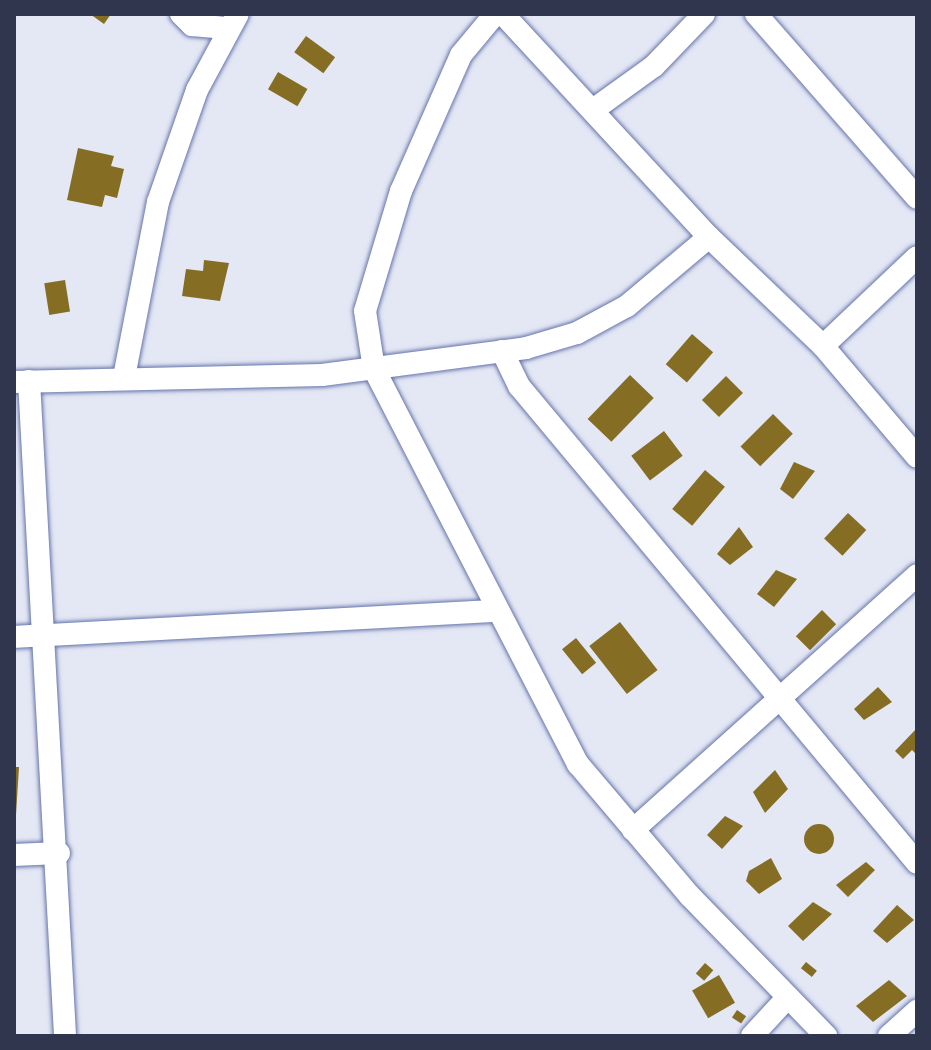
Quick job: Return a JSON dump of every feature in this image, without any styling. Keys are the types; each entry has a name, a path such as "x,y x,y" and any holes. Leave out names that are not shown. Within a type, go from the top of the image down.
{"street":[{"path":"181,14 192,25 234,21"},
{"path":"495,14 461,55 401,191 365,311 374,369 495,611 578,764 633,830 826,1036"},
{"path":"503,14 709,237 823,346 917,457"},
{"path":"593,110 654,66 704,14"},
{"path":"756,14 917,198"},
{"path":"124,377 158,202 197,90 234,21"},
{"path":"65,1036 59,853 21,382 374,369 502,351 577,333 627,306 709,237"},
{"path":"823,346 917,257"},
{"path":"502,351 519,386 917,863"},
{"path":"633,830 782,700 917,575"},
{"path":"14,637 495,611"},
{"path":"14,855 59,853"},
{"path":"752,1036 788,997"},
{"path":"889,1036 917,1011"}],"building":[{"path":"90,14 111,14 104,24"},
{"path":"306,36 335,57 323,73 294,52"},
{"path":"278,72 307,89 297,106 268,89"},
{"path":"78,148 114,156 111,166 124,169 117,198 105,195 102,207 67,200"},
{"path":"204,260 229,263 220,301 182,296 186,269 203,271"},
{"path":"65,280 70,312 49,315 44,283"},
{"path":"692,334 713,352 687,383 666,364"},
{"path":"630,375 654,398 611,442 588,419"},
{"path":"726,376 743,393 719,417 702,400"},
{"path":"773,414 793,434 760,466 740,447"},
{"path":"664,431 683,456 650,480 631,456"},
{"path":"794,462 815,471 793,499 780,489"},
{"path":"705,470 725,487 692,526 672,509"},
{"path":"848,513 866,530 842,556 824,539"},
{"path":"739,527 753,547 730,565 717,554"},
{"path":"776,570 797,579 774,607 757,594"},
{"path":"822,610 836,624 810,650 796,636"},
{"path":"620,622 658,670 627,694 589,646"},
{"path":"576,638 596,663 582,674 562,649"},
{"path":"878,687 892,702 864,720 854,709"},
{"path":"917,728 917,755 912,750 903,759 895,751"},
{"path":"14,767 19,767 16,815 14,815"},
{"path":"775,770 788,789 765,813 753,792"},
{"path":"725,816 743,826 722,849 707,835"},
{"path":"819,824 825,825 833,833 833,845 825,853 819,854 813,853 805,845 804,839 805,833 813,825"},
{"path":"771,858 782,879 759,894 746,881 749,871"},
{"path":"866,862 875,870 848,897 836,885"},
{"path":"813,902 832,914 803,941 788,926"},
{"path":"897,905 914,920 887,943 873,931"},
{"path":"806,962 817,971 812,977 801,968"},
{"path":"705,963 713,970 704,981 696,974"},
{"path":"719,975 735,1003 708,1018 692,990"},
{"path":"889,980 907,996 873,1022 856,1006"},
{"path":"737,1010 746,1016 741,1024 732,1017"}]}
